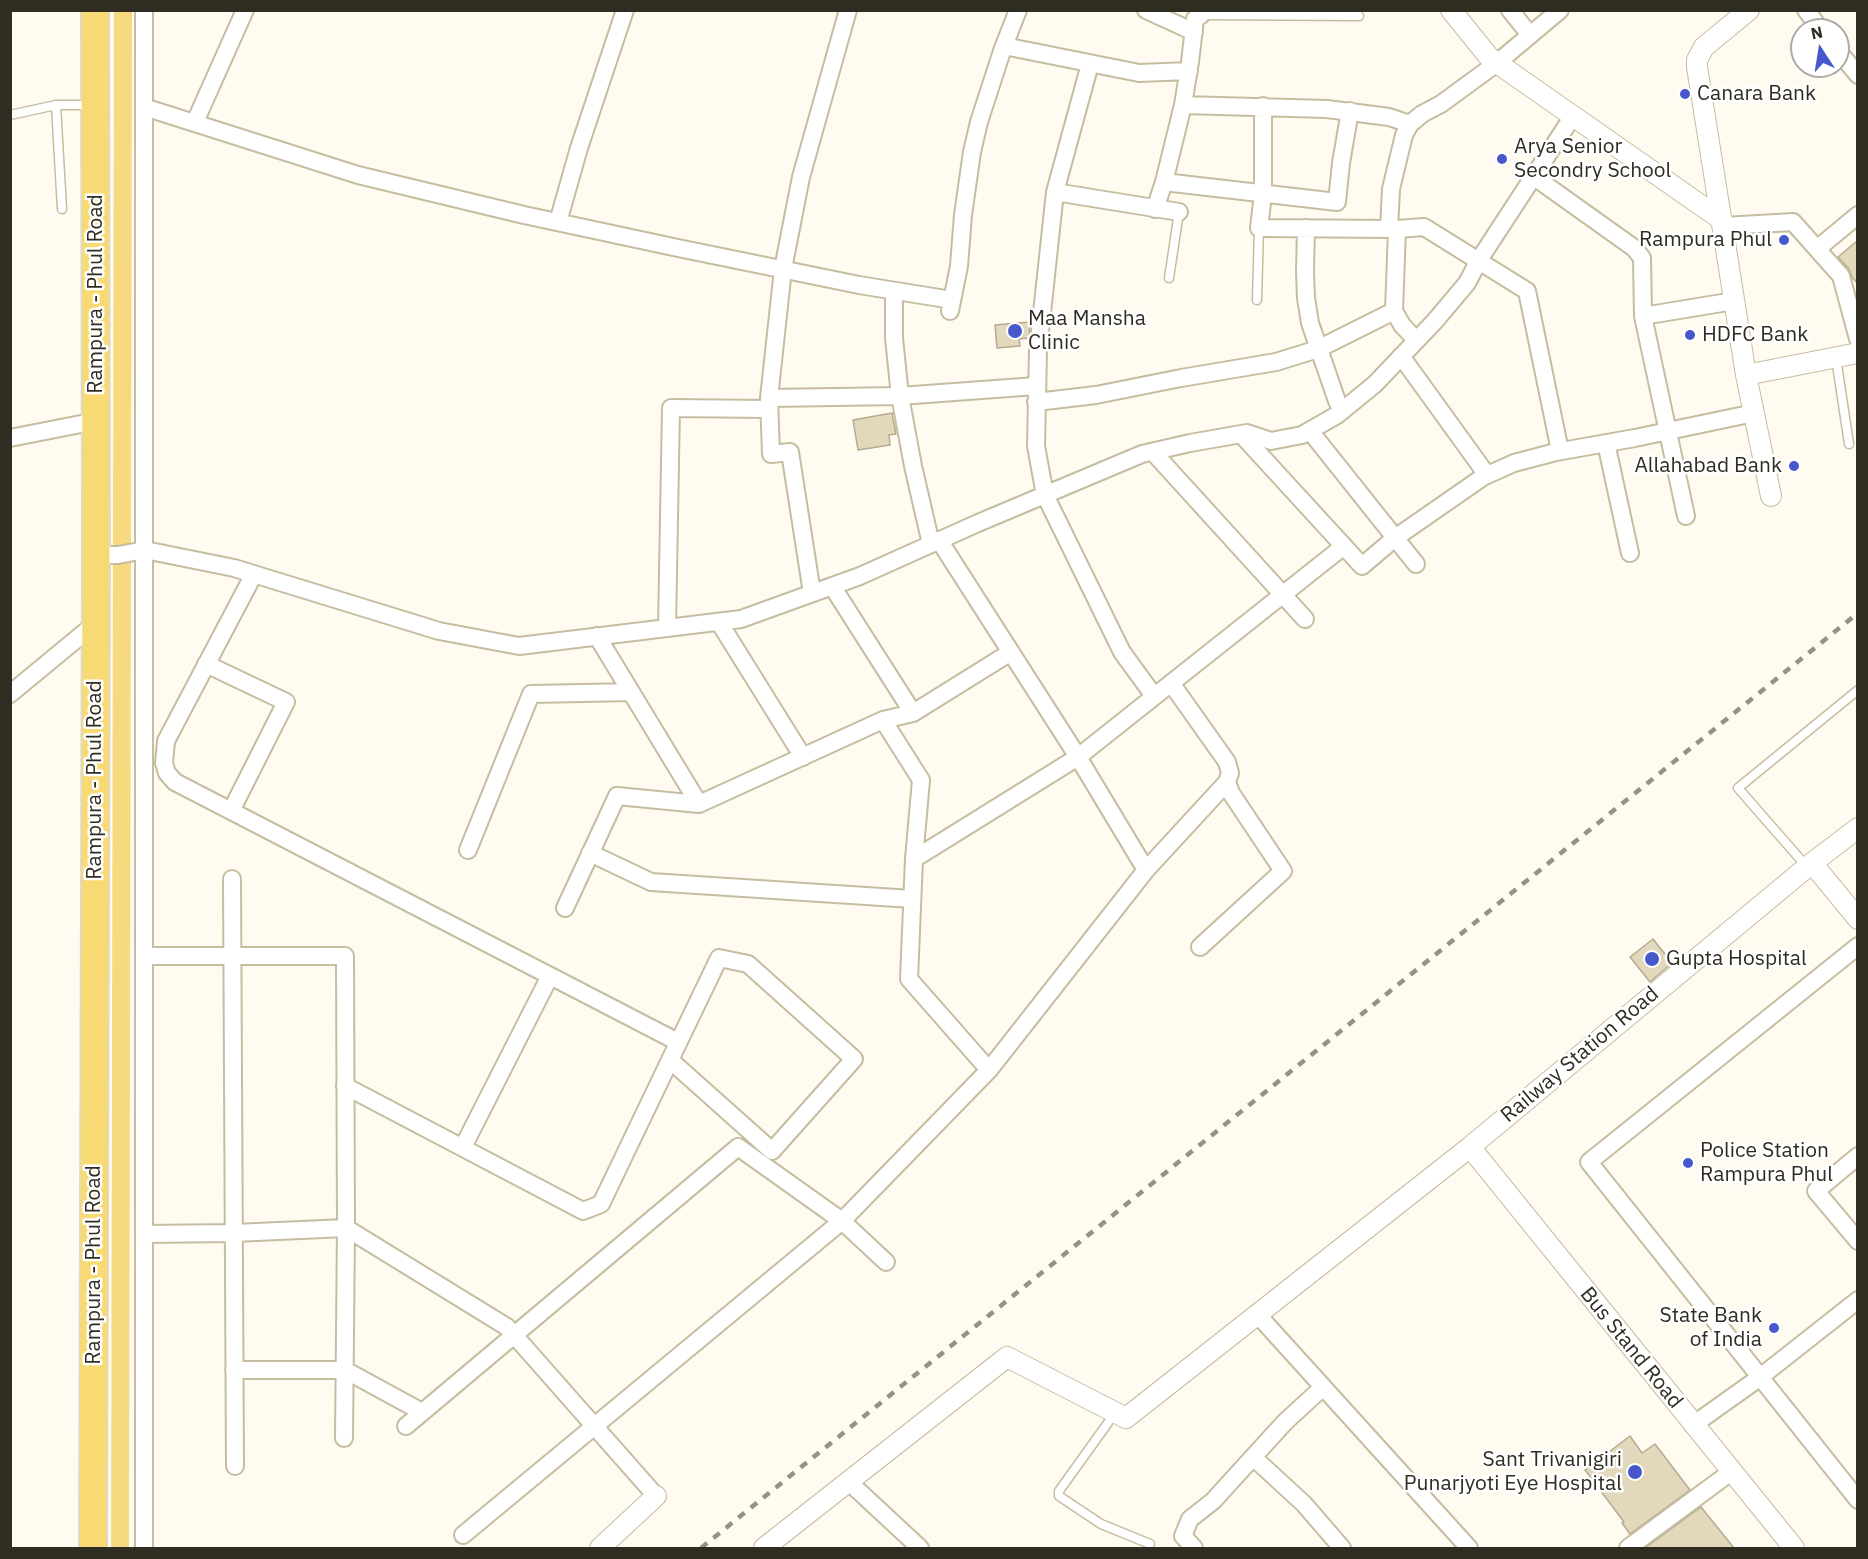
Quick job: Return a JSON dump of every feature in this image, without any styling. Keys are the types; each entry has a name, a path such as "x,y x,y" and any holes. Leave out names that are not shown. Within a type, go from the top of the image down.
{"highway":[{"name":"Rampura - Phul Road","path":"93,1548 96,623 107,555 96,421 95,10"}],"street":[{"path":"144,10 144,1548"},
{"path":"195,122 245,10"},
{"path":"558,222 579,148 626,10"},
{"path":"812,593 790,452 771,454 769,404 783,269 801,177 848,10"},
{"path":"144,107 358,176 558,222 894,291 951,305 959,266 963,215 972,152 979,122 1018,10"},
{"path":"1146,10 1194,32"},
{"path":"1451,10 1489,57 1722,220 1793,222 1817,249 1849,277 1857,339"},
{"path":"1510,10 1530,35"},
{"path":"1416,340 1402,325 1394,311 1391,189 1404,135 1410,124 1422,114 1441,104 1497,63 1560,10"},
{"path":"1749,10 1704,47 1697,60 1697,67 1746,375 1771,496"},
{"path":"1155,209 1183,105 1195,19 1200,15"},
{"path":"1004,46 1139,73 1189,71"},
{"path":"1090,64 1055,192 1038,350 1036,446 1045,495 1122,652 1154,696"},
{"path":"1183,105 1263,106 1350,111 1389,117 1410,124"},
{"path":"1263,106 1263,194 1259,228 1393,229 1424,227 1527,291 1560,451"},
{"path":"1164,182 1337,202 1350,111"},
{"path":"107,555 143,551 254,574 439,631 519,646 741,619 861,576 1142,454 1241,434 1271,441 1302,435 1310,431 1342,411 1374,384 1435,321 1467,283 1479,260 1573,116"},
{"path":"1533,176 1634,248 1642,258 1643,316 1686,516"},
{"path":"1055,192 1179,212"},
{"path":"1817,249 1857,215"},
{"path":"1306,228 1306,298 1310,323 1336,401 1342,411"},
{"path":"894,291 894,338 900,396 913,466 935,542 1011,652 1146,870"},
{"path":"1643,316 1734,301"},
{"path":"667,628 671,408 900,396 1096,395 1276,362 1318,349 1394,311"},
{"path":"1746,375 1857,353"},
{"path":"1401,356 1486,475"},
{"path":"1241,434 1362,566 1395,538 1486,475 1514,463 1560,451 1754,413"},
{"path":"10,438 96,421"},
{"path":"1310,431 1416,564"},
{"path":"1606,443 1630,552"},
{"path":"1153,452 1305,619"},
{"path":"914,859 1078,757 1344,546"},
{"path":"254,574 166,741 164,763 167,773 175,782 678,1042"},
{"path":"832,586 913,713"},
{"path":"718,622 803,757"},
{"path":"10,694 96,623"},
{"path":"597,636 699,804"},
{"path":"565,908 617,796 699,804 883,720 913,713 1011,652"},
{"path":"207,664 286,702 231,811"},
{"path":"463,1535 842,1221 988,1070 1146,870 1227,782 1230,774 1227,762 1171,683"},
{"path":"468,850 531,694 631,692"},
{"path":"883,720 921,780 914,859 909,979 988,1070"},
{"path":"1200,947 1283,871 1231,793 1227,782"},
{"path":"1857,815 1809,861 1857,919"},
{"name":"Railway Station Road","path":"1116,1413 1126,1418 1470,1147 1809,861 1857,828"},
{"path":"590,853 651,882 912,898"},
{"path":"232,879 235,1466"},
{"path":"1857,946 1589,1162 1857,1500"},
{"path":"145,956 345,956 344,1438"},
{"path":"345,1086 583,1211 601,1204 678,1042 719,958 748,964 854,1059 772,1151 670,1060"},
{"path":"462,1147 550,976"},
{"path":"406,1426 738,1147 842,1221 886,1262"},
{"name":"Bus Stand Road","path":"1470,1147 1794,1548"},
{"path":"1857,1156 1816,1191 1857,1241"},
{"path":"144,1234 234,1233 346,1227 507,1328 656,1496 600,1548"},
{"path":"1693,1425 1759,1378 1857,1300"},
{"path":"1257,1314 1469,1548"},
{"path":"764,1548 1008,1357 1116,1413"},
{"path":"234,1370 345,1370 422,1412"},
{"path":"1194,1548 1183,1536 1190,1519 1213,1501 1285,1422 1322,1388"},
{"path":"1254,1458 1304,1504 1342,1548"},
{"path":"1628,1548 1731,1472"},
{"path":"849,1482 920,1548"}],"lane":[{"path":"1200,15 1359,16"},
{"path":"57,105 62,209"},
{"path":"10,115 57,105 95,105"},
{"path":"1169,278 1179,212"},
{"path":"1257,300 1259,228"},
{"path":"1835,358 1849,444"},
{"path":"1809,861 1738,788 1857,690"},
{"path":"1116,1413 1059,1491 1059,1496 1101,1524 1150,1544"}],"building":[{"path":"1857,241 1857,283 1849,269 1838,257"},
{"path":"1030,322 1029,338 1019,339 1020,346 997,348 995,325"},
{"path":"892,413 896,434 889,435 890,445 858,450 853,420"},
{"path":"1653,939 1672,963 1650,982 1630,957"},
{"path":"1630,1436 1642,1453 1655,1444 1690,1490 1630,1534 1622,1523 1624,1522 1585,1470"},
{"path":"1701,1507 1734,1548 1645,1548"}],"waterway":[{"path":"120,1548 123,10"}],"railway":[{"path":"701,1548 1858,613"}],"place":[{"name":"Canara Bank","path":"1685,94"},
{"name":"Arya Senior Secondry School","path":"1502,159"},
{"name":"Rampura Phul","path":"1784,240"},
{"name":"Maa Mansha Clinic","path":"1015,331"},
{"name":"HDFC Bank","path":"1690,335"},
{"name":"Allahabad Bank","path":"1794,466"},
{"name":"Gupta Hospital","path":"1652,959"},
{"name":"Police Station Rampura Phul","path":"1688,1163"},
{"name":"State Bank of India","path":"1774,1328"},
{"name":"Sant Trivanigiri Punarjyoti Eye Hospital","path":"1635,1472"}]}
